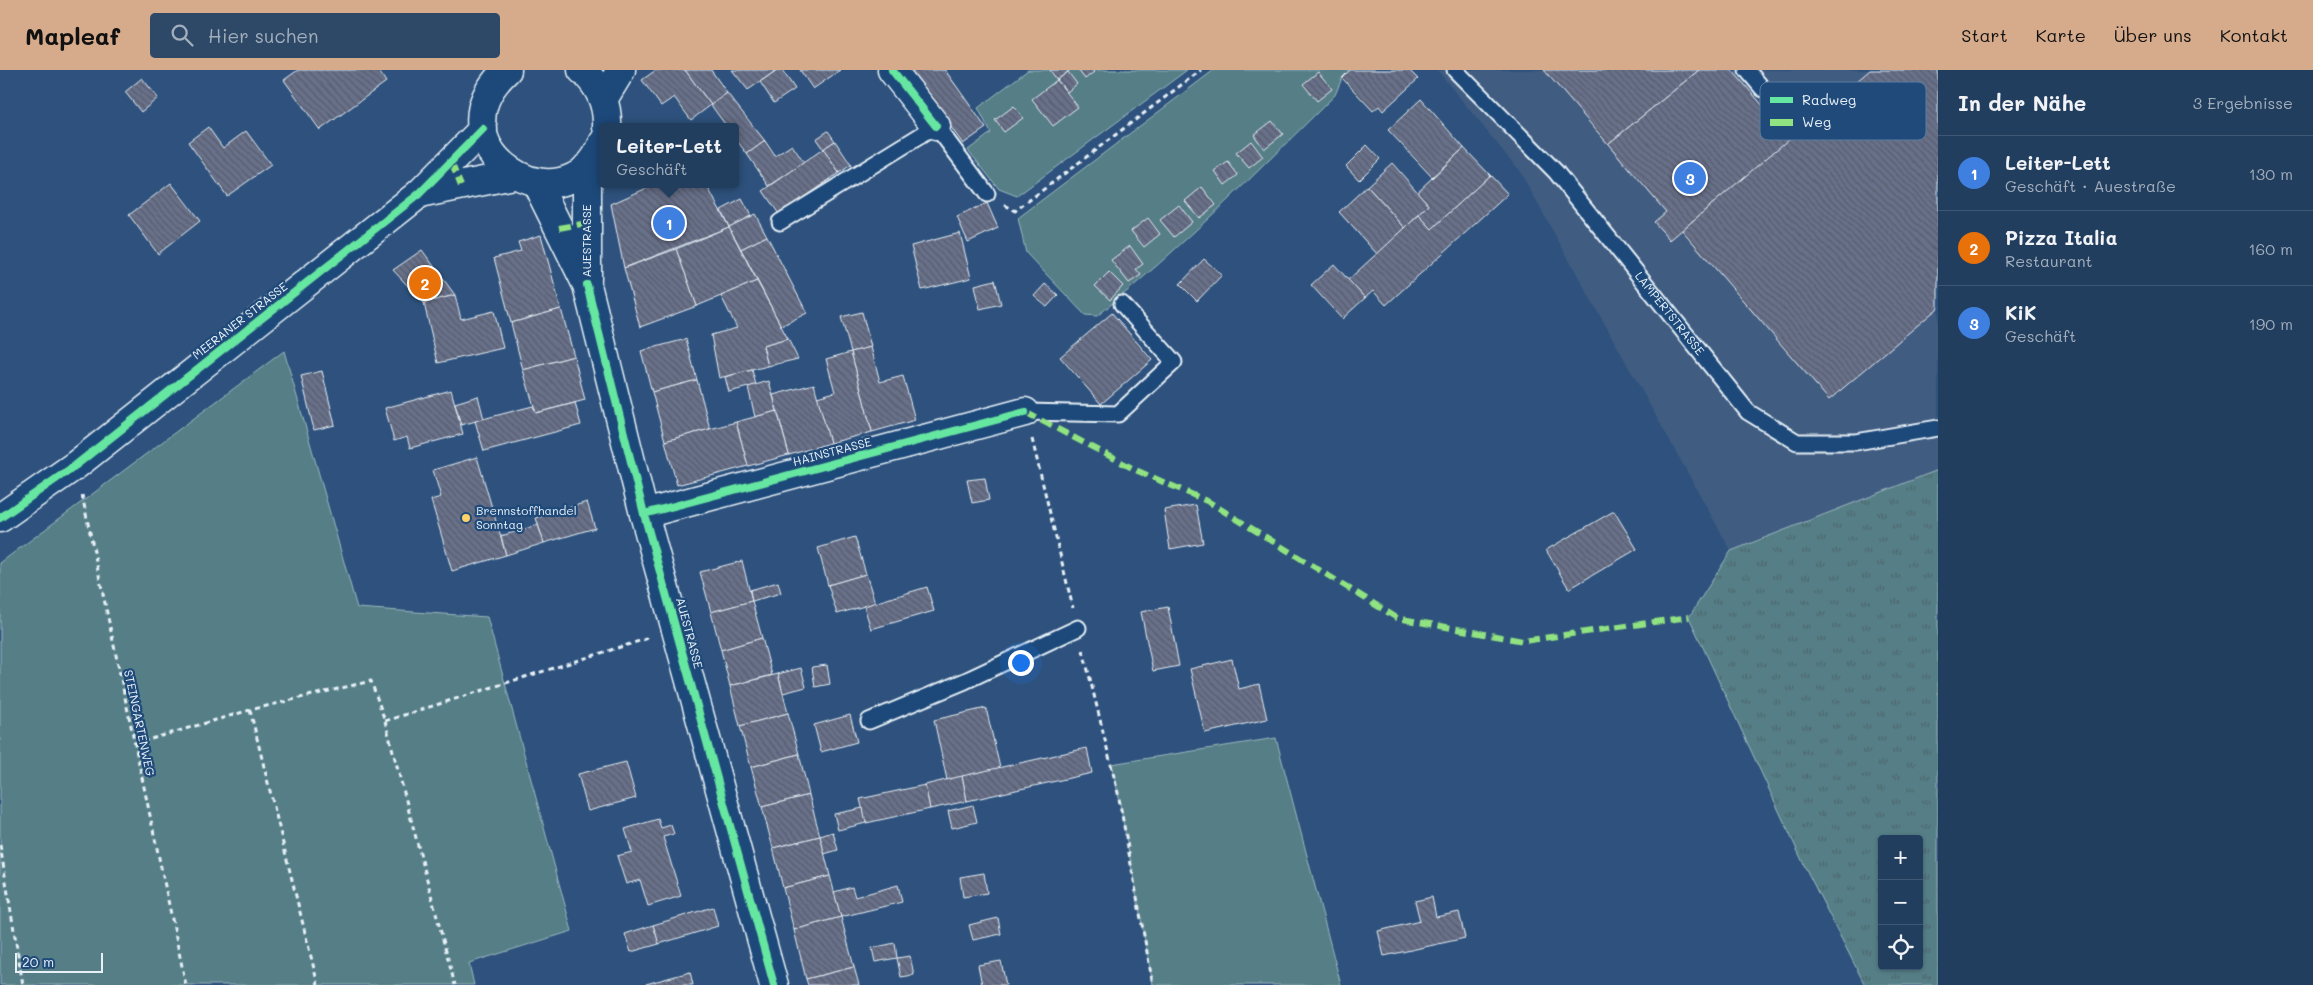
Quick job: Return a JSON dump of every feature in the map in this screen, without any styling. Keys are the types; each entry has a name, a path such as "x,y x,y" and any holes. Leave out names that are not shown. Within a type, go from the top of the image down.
{"street":[{"path":"582,70 595,83 604,98 607,123"},
{"path":"604,98 621,70"},
{"path":"892,70 936,126"},
{"path":"498,74 484,106 483,129 488,147 498,163 525,179"},
{"name":"MEERANER STRASSE","path":"0,518 76,465 419,194 483,129"},
{"path":"587,167 599,149"},
{"name":"MEERANER STRASSE","path":"419,194 525,179 554,182 572,177 587,167"},
{"name":"AUESTRASSE","path":"587,167 587,285 644,514 774,985"},
{"name":"AUESTRASSE","path":"525,179 587,285"},
{"name":"HAINSTRASSE","path":"644,514 1025,412"}],"lane":[{"name":"LAMPERTSTRASSE","path":"1455,70 1556,172 1748,412 1797,442 1856,442 1938,428"},
{"path":"1747,70 1760,85"},
{"path":"780,222 936,126 987,194"},
{"path":"1025,412 1118,414 1174,362 1122,304"},
{"path":"868,721 965,681 1078,628"}],"path":[{"path":"987,194 1015,211 1201,70"},
{"path":"1025,412 1118,793 1153,985"},
{"path":"385,720 676,630"},
{"path":"134,744 250,710 371,681 385,720 455,985"},
{"path":"250,710 318,985"},
{"path":"0,845 23,985"}],"shaded area":[{"path":"1437,70 1938,70 1938,470 1731,551 1520,172"}],"green space":[{"path":"1028,70 1187,70 1017,196 999,189 968,150 991,133 978,108"},
{"path":"1214,70 1350,70 1342,78 1335,95 1189,236 1097,316 1085,315 1026,253 1018,218"},
{"path":"284,351 357,608 487,617 572,931 469,963 474,985 0,985 0,563"},
{"path":"1938,470 1938,985 1865,985 1805,867 1689,617 1731,551"},
{"path":"1276,738 1341,985 1153,985 1111,764"}],"building":[{"path":"298,70 378,70 386,82 320,130 284,80"},
{"path":"656,70 685,70 711,105 691,120 674,97 661,106 642,80"},
{"path":"685,70 711,70 727,93 711,105"},
{"path":"732,70 777,70 748,90"},
{"path":"777,70 782,70 795,89 774,103 760,82"},
{"path":"800,70 840,70 813,89"},
{"path":"910,70 945,70 986,128 963,144"},
{"path":"1050,70 1070,70 1057,80"},
{"path":"1078,70 1092,70 1094,72 1085,79"},
{"path":"1350,70 1409,70 1418,79 1383,111 1379,106 1373,111 1342,78"},
{"path":"1544,70 1699,70 1608,144"},
{"path":"1699,70 1732,70 1760,102 1760,140 1789,140 1670,240 1654,222 1666,212 1608,144"},
{"path":"1870,70 1938,70 1938,308 1829,400 1682,230 1788,140 1926,140 1926,82 1856,82"},
{"path":"1068,72 1077,84 1067,92 1057,80"},
{"path":"1318,72 1332,89 1317,101 1303,84"},
{"path":"142,78 158,98 141,112 125,92"},
{"path":"1057,80 1078,107 1053,126 1032,99"},
{"path":"727,93 765,141 747,154 739,143 739,123 724,123 711,105"},
{"path":"1421,99 1464,148 1432,177 1388,130"},
{"path":"1014,106 1023,118 1004,132 995,120"},
{"path":"1272,121 1283,134 1264,149 1254,135"},
{"path":"208,127 223,148 246,131 271,165 227,196 188,142"},
{"path":"828,131 835,141 823,149 816,139"},
{"path":"765,141 775,156 792,145 804,163 769,186 747,154"},
{"path":"835,141 851,165 839,173 823,149"},
{"path":"1251,141 1263,157 1249,168 1236,153"},
{"path":"1367,145 1380,159 1359,180 1346,166"},
{"path":"1464,148 1490,175 1432,229 1419,215 1429,205 1417,192"},
{"path":"823,149 839,173 779,214 763,191"},
{"path":"1228,162 1238,175 1225,185 1215,171"},
{"path":"1392,163 1429,205 1405,228 1367,186"},
{"path":"1490,175 1508,194 1386,305 1373,291 1365,298 1348,280 1419,215 1432,229"},
{"path":"171,183 200,221 158,254 129,215"},
{"path":"1367,186 1405,228 1377,254 1339,212"},
{"path":"1202,187 1216,205 1199,218 1185,201"},
{"path":"647,188 708,188 729,227 624,268 611,204"},
{"path":"742,199 751,216 729,227 721,210"},
{"path":"987,203 998,228 968,242 957,217"},
{"path":"1179,205 1192,222 1174,237 1160,220"},
{"path":"755,214 767,236 741,249 729,227"},
{"path":"1148,218 1160,234 1144,247 1131,231"},
{"path":"729,227 757,281 697,306 676,249"},
{"path":"960,233 971,278 922,290 911,246"},
{"path":"541,235 561,309 511,323 494,258 521,251 518,242"},
{"path":"767,236 807,313 781,326 741,249"},
{"path":"1130,246 1143,264 1136,269 1141,275 1129,283 1111,260"},
{"path":"676,249 697,306 640,327 624,268"},
{"path":"422,250 455,295 424,303 393,270"},
{"path":"1204,259 1222,275 1197,301 1180,284"},
{"path":"1334,264 1365,298 1342,319 1311,285"},
{"path":"1109,272 1123,286 1110,300 1095,286"},
{"path":"995,280 1001,304 980,309 975,285"},
{"path":"757,281 788,339 763,346 768,366 719,378 711,335 737,328 721,296"},
{"path":"1045,284 1058,295 1047,307 1034,296"},
{"path":"455,295 461,319 494,311 503,348 438,363 424,303"},
{"path":"561,309 574,356 523,370 511,323"},
{"path":"862,312 871,347 851,352 841,317"},
{"path":"1112,313 1152,360 1101,404 1060,357"},
{"path":"686,339 697,380 652,392 641,351"},
{"path":"788,339 798,359 768,366 763,346"},
{"path":"871,347 880,382 903,376 915,420 872,432 851,352"},
{"path":"851,352 872,432 830,443 817,397 835,392 826,359"},
{"path":"574,356 585,400 536,413 523,370"},
{"path":"752,370 756,385 729,392 725,377"},
{"path":"322,371 335,425 314,430 301,376"},
{"path":"697,380 710,429 665,441 652,392"},
{"path":"769,381 777,411 755,417 748,387"},
{"path":"814,384 830,443 789,455 773,395"},
{"path":"451,390 463,434 410,448 407,437 394,441 385,408"},
{"path":"478,396 484,419 461,425 455,403"},
{"path":"575,403 581,425 484,451 475,421 533,406 536,413"},
{"path":"777,411 789,455 748,466 736,422"},
{"path":"736,422 748,466 677,485 665,441"},
{"name":"Brennstoffhandel Sonntag","path":"477,457 506,555 452,571 431,500 441,497 433,470"},
{"path":"985,478 989,500 972,503 967,480"},
{"path":"587,502 595,528 544,543 536,518"},
{"path":"1196,505 1203,543 1170,549 1164,510"},
{"path":"1614,511 1637,549 1569,589 1546,550"},
{"path":"538,525 544,543 506,555 501,536"},
{"path":"855,537 866,574 828,585 818,548"},
{"path":"742,561 752,601 711,612 700,572"},
{"path":"866,574 875,603 837,614 828,585"},
{"path":"778,582 781,593 752,601 750,590"},
{"path":"927,587 934,611 871,629 864,606"},
{"path":"752,601 762,638 721,650 711,612"},
{"path":"1168,607 1179,666 1153,671 1141,612"},
{"path":"762,638 772,675 730,686 721,650"},
{"path":"1232,659 1239,689 1259,684 1267,719 1205,733 1190,669"},
{"path":"827,665 830,684 815,687 812,667"},
{"path":"801,668 806,687 783,693 778,674"},
{"path":"778,674 788,713 740,726 730,686"},
{"path":"986,708 1000,768 947,780 934,720"},
{"path":"788,713 799,754 751,767 740,726"},
{"path":"850,715 857,742 821,752 814,725"},
{"path":"1087,748 1092,773 967,801 962,776"},
{"path":"799,754 809,795 762,807 751,767"},
{"path":"626,762 636,798 588,811 578,774"},
{"path":"962,776 967,801 930,809 925,785"},
{"path":"925,785 930,809 866,823 860,799"},
{"path":"809,795 820,836 773,848 762,807"},
{"path":"973,805 977,822 952,828 948,811"},
{"path":"863,808 866,823 838,830 834,814"},
{"path":"658,819 661,828 671,825 674,834 663,837 681,896 648,906 640,880 626,884 617,856 632,852 625,829"},
{"path":"833,832 838,850 824,854 820,836"},
{"path":"820,836 830,876 783,888 773,848"},
{"path":"984,873 987,893 963,897 960,877"},
{"path":"830,876 841,917 794,930 783,888"},
{"path":"898,885 902,902 841,917 834,892 852,887 855,897"},
{"path":"1432,897 1436,917 1459,912 1465,938 1384,956 1378,931 1420,921 1415,901"},
{"path":"713,907 718,926 659,944 653,925"},
{"path":"841,917 854,967 806,979 794,930"},
{"path":"998,918 1001,934 973,940 969,925"},
{"path":"653,925 659,944 631,952 625,934"},
{"path":"895,943 897,958 875,962 872,948"},
{"path":"910,956 914,975 901,977 897,958"},
{"path":"1001,961 1006,985 982,985 978,965"},
{"path":"854,967 859,985 808,985 806,979"},
{"path":"690,972 693,985 646,985 646,984"}],"marked path":[{"path":"451,162 461,186"},
{"path":"559,228 587,223"},
{"path":"1025,412 1138,471 1209,502 1397,618 1523,641 1689,617"}],"cycle path":[{"path":"892,70 936,126"},
{"path":"0,518 76,465 419,194 483,129"},
{"path":"587,285 644,514 774,985"},
{"path":"644,514 1025,412"}],"place":[{"name":"KiK","path":"1690,178"},
{"name":"Leiter-Lett","path":"669,223"},
{"name":"Pizza Italia","path":"425,283"},
{"name":"Brennstoffhandel Sonntag","path":"466,518"}]}
